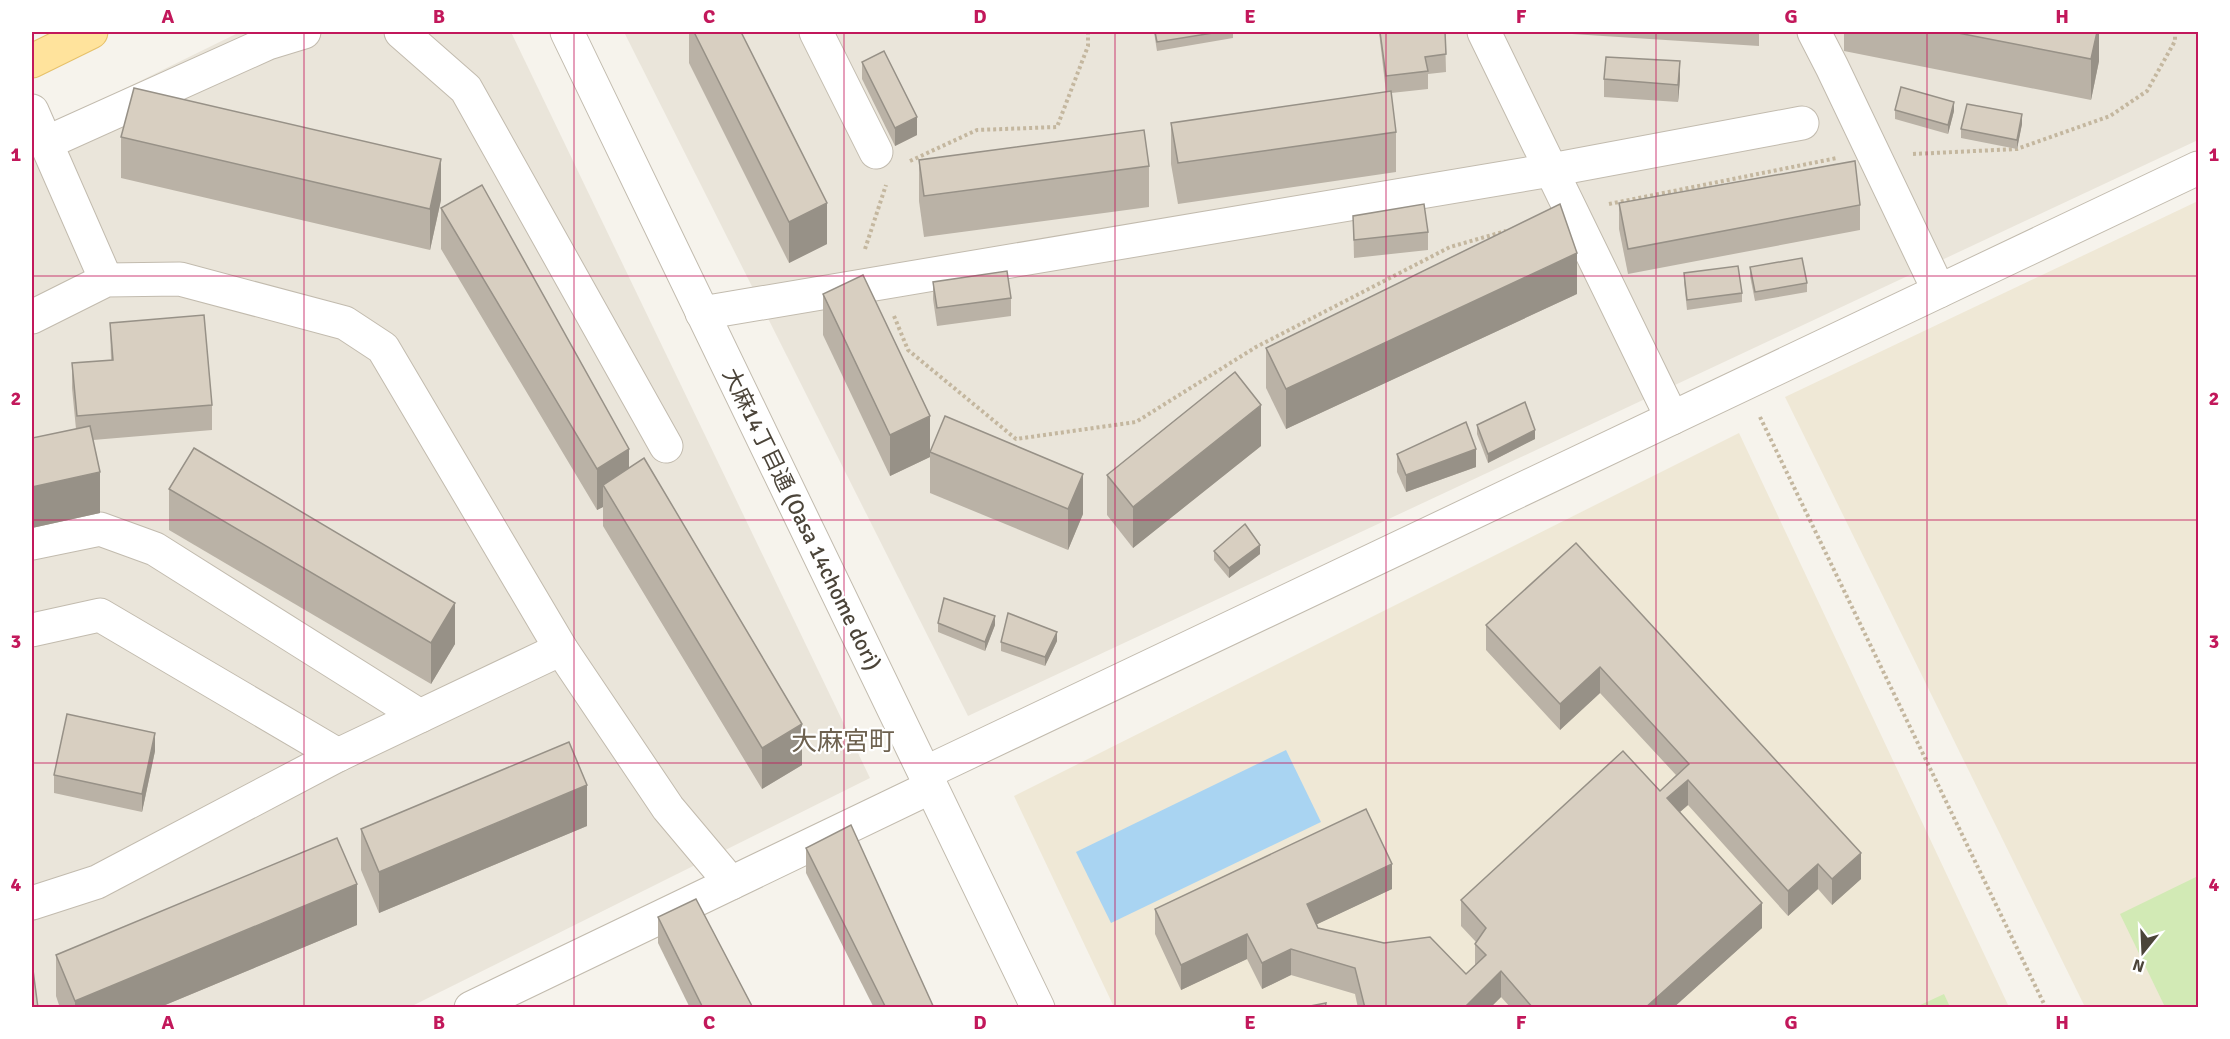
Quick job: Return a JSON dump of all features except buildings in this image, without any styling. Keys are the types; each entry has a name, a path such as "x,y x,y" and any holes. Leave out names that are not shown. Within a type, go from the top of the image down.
{"main road":[{"path":"32,61 91,32"}],"street":[{"path":"46,143 268,43 304,32"},
{"path":"401,32 466,89 666,446"},
{"name":"大麻14丁目通 (Oasa 14chome dori)","path":"567,32 1038,1008"},
{"path":"816,32 876,152"},
{"path":"1484,32 1671,418"},
{"path":"1814,32 1939,291"},
{"path":"32,111 106,280"},
{"path":"702,313 1551,170 1802,123"},
{"path":"471,1008 731,883 928,780 1671,418 2199,168"},
{"path":"32,317 106,280 180,279 345,323 383,348 561,650 668,808 731,883"},
{"path":"32,543 100,529 156,549 420,716"},
{"path":"32,630 100,615 338,755"},
{"path":"32,903 97,882 338,755 561,650"}],"path":[{"path":"1744,384 2046,1008"}],"shaded area":[{"path":"240,32 511,32 870,778 410,1007 32,1007 32,134"},
{"path":"624,32 2198,32 2198,140 968,716"},
{"path":"2198,201 2198,1007 2085,1007 1785,397"},
{"path":"1739,433 2009,1007 1114,1007 1014,796"}],"green space":[{"path":"2198,876 2198,1007 2165,1007 2120,914"},
{"path":"1944,994 1950,1007 1916,1007"}],"water":[{"path":"1286,750 1321,822 1111,923 1076,852"}],"district":[{"name":"大麻宮町","path":"843,742"}]}
